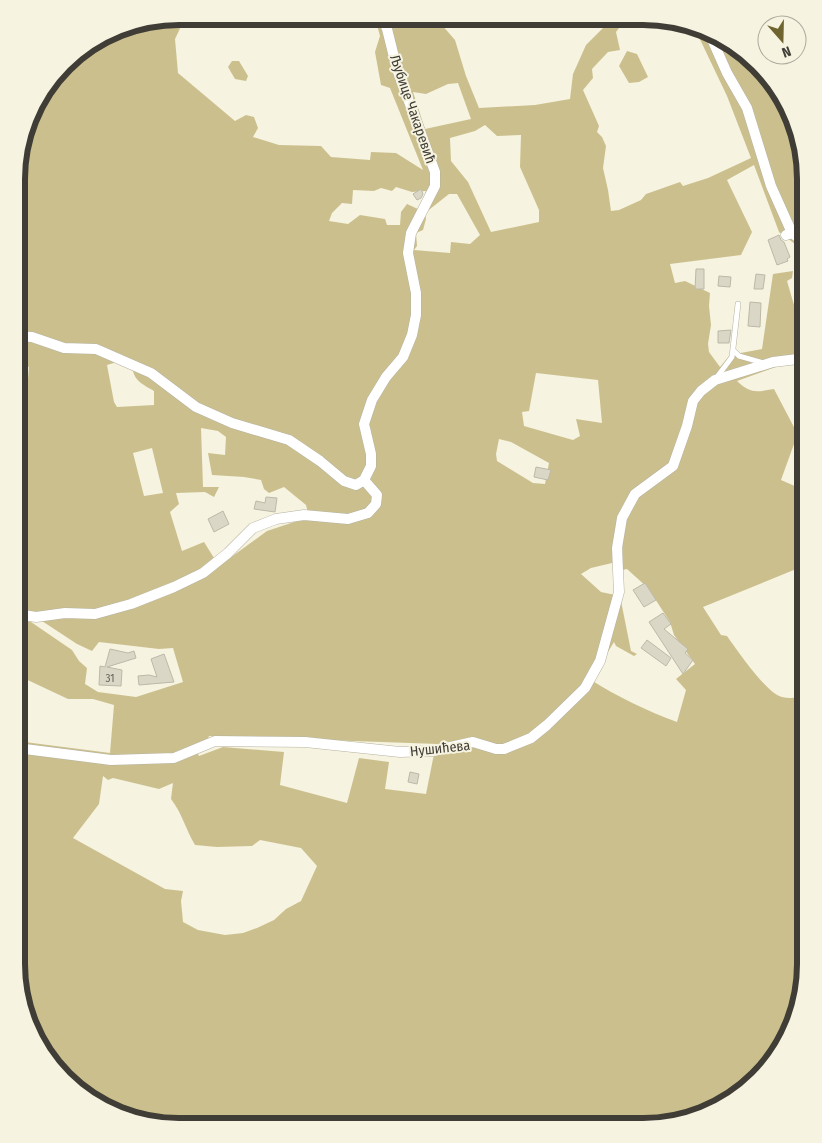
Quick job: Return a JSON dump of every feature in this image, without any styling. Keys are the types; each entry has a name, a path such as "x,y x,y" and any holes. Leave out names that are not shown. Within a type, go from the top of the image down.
{"street":[{"name":"Љубице Чакаревић","path":"364,480 371,466 371,454 364,424 372,400 386,377 403,358 412,335 416,315 416,293 408,252 411,233 435,186 435,172 397,69 385,25"},
{"path":"713,42 727,73 747,108 788,234 797,238"},
{"path":"25,337 32,337 64,348 96,349 151,373 196,407 232,423 289,440 320,460 344,481 356,485 364,480 377,495 376,504 368,514 348,519 304,515 276,518 253,528 228,553 203,573 131,604 95,614 65,613 36,617 25,615"},
{"name":"Нушићева","path":"25,749 111,760 174,758 215,740 305,742 400,752 434,751 472,742 496,749 504,749 532,738 585,688 600,661 619,592 618,548 622,518 635,494 673,466 687,426 693,401 701,391 715,380 767,363 797,359"}],"lane":[{"name":"Нушићева","path":"715,380 732,357 738,304"},
{"name":"Нушићева","path":"733,350 744,358 767,363"}],"shaded area":[{"path":"182,25 175,39 178,73 235,121 246,115 254,117 258,128 253,137 279,145 321,146 331,157 370,160 371,152 396,153 423,170 390,88 381,85 375,52 380,36 377,25 442,25 455,40 466,76 479,108 535,105 570,99 573,74 586,45 604,27 599,25 621,25 616,32 620,50 608,52 592,69 593,78 583,90 599,126 597,132 602,137 606,146 603,168 611,211 619,210 641,200 646,194 680,182 683,186 708,178 751,158 727,96 698,36 728,51 744,63 771,94 789,130 796,159 797,246 779,232 754,165 727,180 752,232 741,255 670,264 675,283 685,281 710,293 711,325 708,344 709,352 720,367 730,355 762,349 773,274 793,271 792,278 787,281 797,315 797,359 737,381 754,391 774,389 797,431 797,436 781,480 797,487 797,569 703,607 721,635 727,636 768,688 782,697 797,698 797,974 789,1013 781,1032 759,1065 744,1080 711,1102 683,1113 643,1118 159,1117 139,1113 120,1106 85,1086 70,1073 57,1058 41,1032 33,1013 26,984 25,742 110,753 114,705 93,699 68,699 25,679 25,621 31,622 72,650 79,661 87,668 85,684 98,692 136,697 183,682 173,648 159,649 99,642 92,651 77,644 42,621 25,614 25,414 29,367 25,366 25,179 30,139 46,102 63,78 94,51 120,37 149,28","holes":["458,83 471,119 425,129 413,92 426,94 448,84","485,125 497,136 521,135 520,167 539,210 539,222 491,232 468,182 451,161 450,138 475,131","396,187 412,192 426,191 420,210 407,204 401,212 400,225 387,225 385,219 360,215 348,224 329,221 332,213 342,203 352,204 353,190 374,191 381,188 392,191","449,194 457,194 480,235 470,244 451,242 450,253 414,250 417,246 416,233 423,230 426,219 425,213","117,362 133,371 138,380 154,391 154,405 117,407 114,402 107,365","536,373 598,380 602,423 576,419 580,436 573,440 524,426 522,412 529,411","201,428 218,431 226,437 225,455 208,453 212,475 261,480 264,489 269,493 284,487 306,505 309,517 267,531 219,566 204,542 182,551 170,512 179,504 176,493 205,492 214,497 219,487 203,487","499,439 511,442 549,463 545,484 533,483 497,461 496,454","152,448 163,493 144,496 133,453","623,531 622,570 627,569 648,588 670,622 674,635 695,664 676,679 686,690 677,722 633,703 591,680 614,642 616,646 634,656 637,654 631,651 620,596 601,592 581,574 591,568 612,563","209,736 439,744 417,753 434,754 426,794 385,789 389,762 359,758 347,803 280,785 284,752 223,747 199,756 194,746 208,739","103,776 108,780 113,778 159,789 173,783 171,799 195,845 217,847 252,846 260,840 301,848 317,866 301,901 286,909 274,920 257,928 243,933 225,935 198,930 183,922 181,901 183,891 165,889 73,838 99,804"]},
{"path":"627,51 637,54 648,77 639,82 629,83 619,66"},
{"path":"232,61 239,61 248,76 246,81 235,79 228,67"}],"building":[{"path":"421,189 423,194 417,200 413,194"},
{"path":"779,235 790,257 787,259 788,261 777,265 768,240"},
{"path":"696,269 704,269 704,289 695,289"},
{"path":"756,274 765,275 763,289 754,289"},
{"path":"719,276 731,277 730,287 718,286"},
{"path":"750,302 761,303 760,327 748,326"},
{"path":"731,330 729,343 718,343 718,331"},
{"path":"536,467 551,470 548,480 534,477"},
{"path":"266,497 277,498 275,512 254,509 256,501 265,503"},
{"path":"223,511 229,524 214,532 208,519"},
{"path":"645,583 656,600 644,607 633,590"},
{"path":"663,613 671,624 664,629 688,649 685,653 693,660 683,674 649,622"},
{"path":"647,640 671,658 666,666 641,648"},
{"path":"110,649 128,653 134,651 136,658 107,667 122,670 121,686 99,685 100,666 105,667"},
{"path":"164,654 174,682 139,685 138,676 149,675 157,677 151,659"},
{"path":"410,772 419,774 417,784 408,782"}]}
